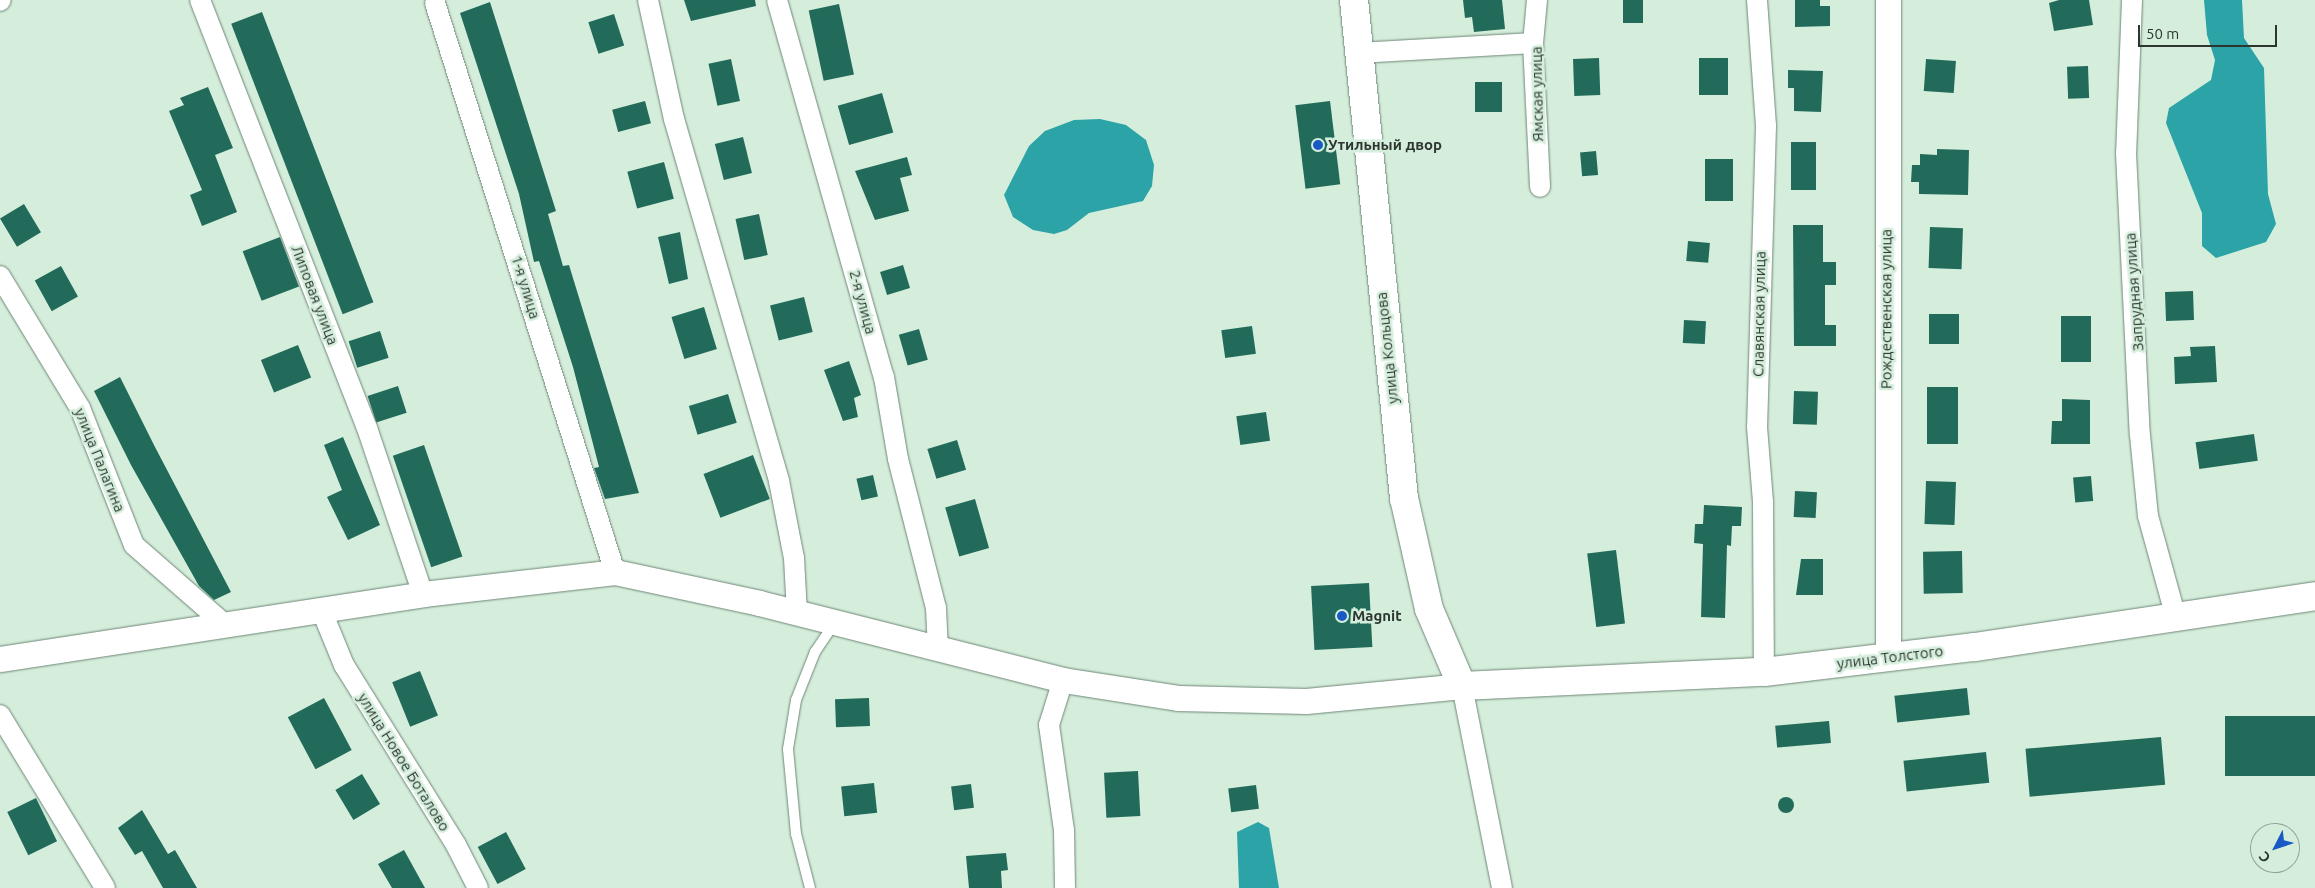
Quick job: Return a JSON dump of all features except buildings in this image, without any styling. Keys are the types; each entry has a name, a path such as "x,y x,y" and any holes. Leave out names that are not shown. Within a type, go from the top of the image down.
{"main road":[{"name":"улица Кольцова","path":"1354,0 1404,498 1429,609 1462,686"},
{"name":"улица Толстого","path":"1462,686 1764,672 2176,618 2315,596"}],"street":[{"name":"Липовая улица","path":"200,0 367,428 423,594"},
{"path":"648,0 676,129 779,481 794,558 797,613"},
{"name":"2-я улица","path":"777,0 796,80 846,231 936,608 938,650"},
{"name":"Ямская улица","path":"1537,0 1533,43 1540,187"},
{"name":"Славянская улица","path":"1757,0 1766,116 1757,427 1766,628 1764,672"},
{"name":"Рождественская улица","path":"1888,0 1885,618 1888,657"},
{"name":"Запрудная улица","path":"2132,0 2126,153 2140,435 2148,516 2169,582 2176,618"},
{"name":"1-я улица","path":"435,3 615,572"},
{"path":"1359,53 1533,43"},
{"name":"улица Палагина","path":"0,276 80,408 134,545 222,623"},
{"path":"0,659 222,623 423,594 615,572 797,613 1063,680 1178,698 1306,701 1462,686 1502,888"},
{"name":"улица Новое Боталово","path":"321,609 344,665 456,845 478,888"},
{"path":"1063,680 1049,732 1064,830 1065,888"},
{"path":"0,715 105,888"}],"lane":[{"path":"810,888 796,834 788,749 796,700 815,652 835,623"}],"water":[{"path":"2204,0 2242,0 2244,38 2264,68 2268,194 2276,224 2266,242 2216,258 2202,246 2202,213 2166,123 2169,108 2211,80 2215,60 2207,35"},
{"path":"1100,119 1126,125 1146,140 1154,165 1152,186 1143,201 1089,213 1067,230 1054,234 1033,230 1013,217 1004,195 1029,146 1045,131 1074,120"},
{"path":"1258,822 1269,828 1279,888 1239,888 1237,832"}],"place":[{"name":"Утильный двор","path":"1318,145"},
{"name":"Magnit","path":"1342,616"}]}
